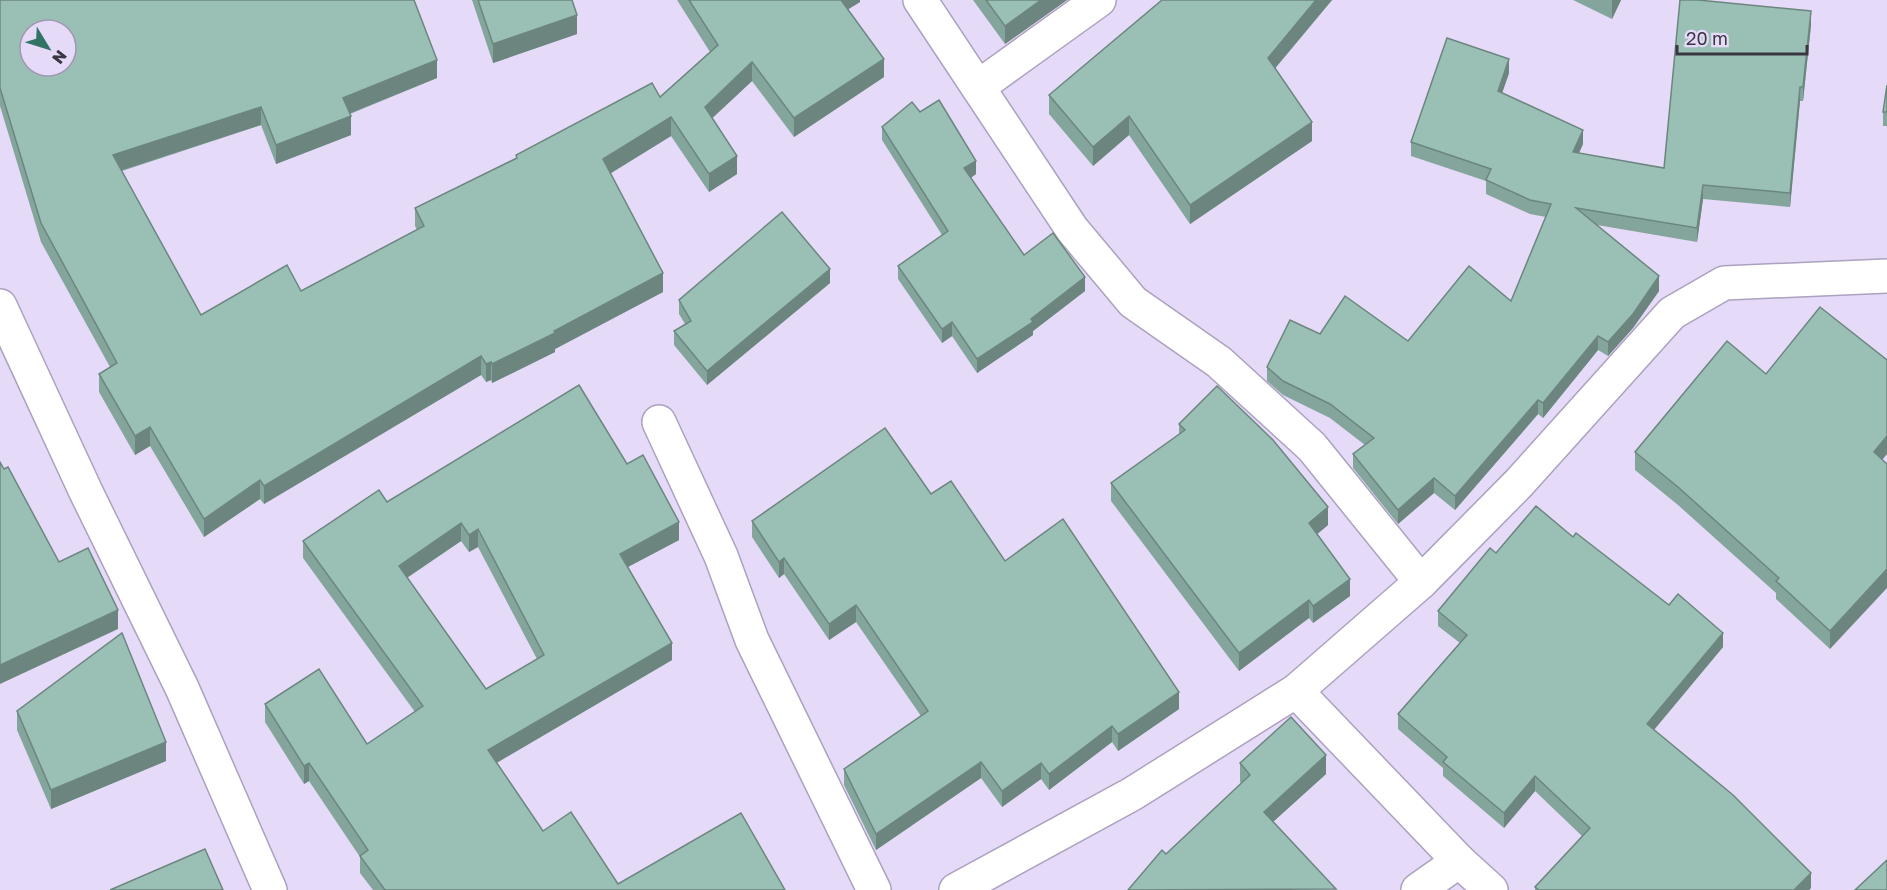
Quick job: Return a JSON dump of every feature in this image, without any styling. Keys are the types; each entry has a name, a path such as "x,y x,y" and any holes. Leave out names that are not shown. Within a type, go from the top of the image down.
{"street":[{"path":"920,0 1072,229 1133,302 1219,362 1312,447 1421,582"},
{"path":"978,87 1099,0"},
{"path":"956,890 1132,794 1296,691 1421,582 1519,483 1672,313 1724,283 1887,276"},
{"path":"0,306 86,492 182,688 270,890"},
{"path":"659,422 721,556 752,640 874,890"},
{"path":"1296,691 1459,861 1491,890"},
{"path":"1419,890 1459,861"}],"building":[{"path":"0,0 414,0 437,60 343,98 351,116 276,145 261,107 113,155 201,315 287,265 301,291 424,226 415,208 517,158 516,155 652,83 660,97 718,45 689,0 841,0 884,59 794,118 752,62 705,107 737,156 709,174 671,117 603,159 663,273 554,331 555,333 492,364 491,362 486,364 481,356 264,486 260,480 204,519 150,427 135,436 99,374 117,363 41,223 0,88"},
{"path":"478,0 572,0 577,15 493,44"},
{"path":"986,0 1041,0 1005,26"},
{"path":"1162,0 1316,0 1268,58 1312,122 1190,205 1129,116 1093,147 1049,95"},
{"path":"1680,0 1811,11 1803,87 1800,87 1790,193 1703,185 1697,228 1576,208 1659,276 1633,314 1608,342 1598,336 1543,403 1538,400 1455,496 1434,478 1398,510 1353,454 1374,438 1330,404 1283,381 1267,367 1290,320 1320,334 1345,296 1408,341 1469,266 1511,301 1551,204 1530,200 1486,180 1491,169 1411,142 1447,38 1509,59 1498,91 1583,130 1573,152 1664,168"},
{"path":"1887,85 1887,112 1883,112"},
{"path":"939,100 976,161 964,168 1024,255 1053,233 1085,277 1031,319 1033,322 977,359 952,322 942,329 898,266 948,231 882,127 912,102 920,112"},
{"path":"782,212 830,269 707,371 674,331 691,321 679,300"},
{"path":"1820,307 1887,360 1887,436 1874,452 1887,464 1887,569 1830,631 1776,581 1779,578 1678,487 1635,452 1727,341 1766,374"},
{"path":"579,385 627,464 643,455 679,522 620,554 672,643 488,750 543,831 571,812 618,884 741,813 785,890 385,890 360,856 368,850 309,763 304,766 265,704 319,669 367,744 423,706 303,541 379,490 387,502","holes":["461,523 469,535 478,529 544,655 486,689 399,566"]},
{"path":"1217,386 1273,440 1328,507 1309,523 1350,579 1313,606 1309,600 1239,653 1111,483 1185,430 1179,424"},
{"path":"885,428 931,494 951,481 1005,561 1063,519 1179,692 1118,734 1112,726 1049,774 1041,763 1002,791 981,762 876,834 844,769 928,711 856,605 829,624 784,558 779,562 752,521"},
{"path":"0,462 4,469 8,467 59,562 88,548 118,610 0,665"},
{"path":"1536,506 1573,537 1576,533 1669,605 1678,594 1723,633 1647,724 1733,795 1811,873 1794,890 1539,890 1535,887 1590,828 1535,776 1504,813 1443,762 1447,757 1398,714 1467,635 1438,611 1490,548 1496,553"},
{"path":"122,633 166,742 51,790 17,711"},
{"path":"1291,717 1326,755 1264,812 1336,889 1128,890 1162,850 1166,854 1250,775 1240,763"},
{"path":"205,849 223,890 110,890"},
{"path":"1887,860 1887,890 1855,890"}]}
